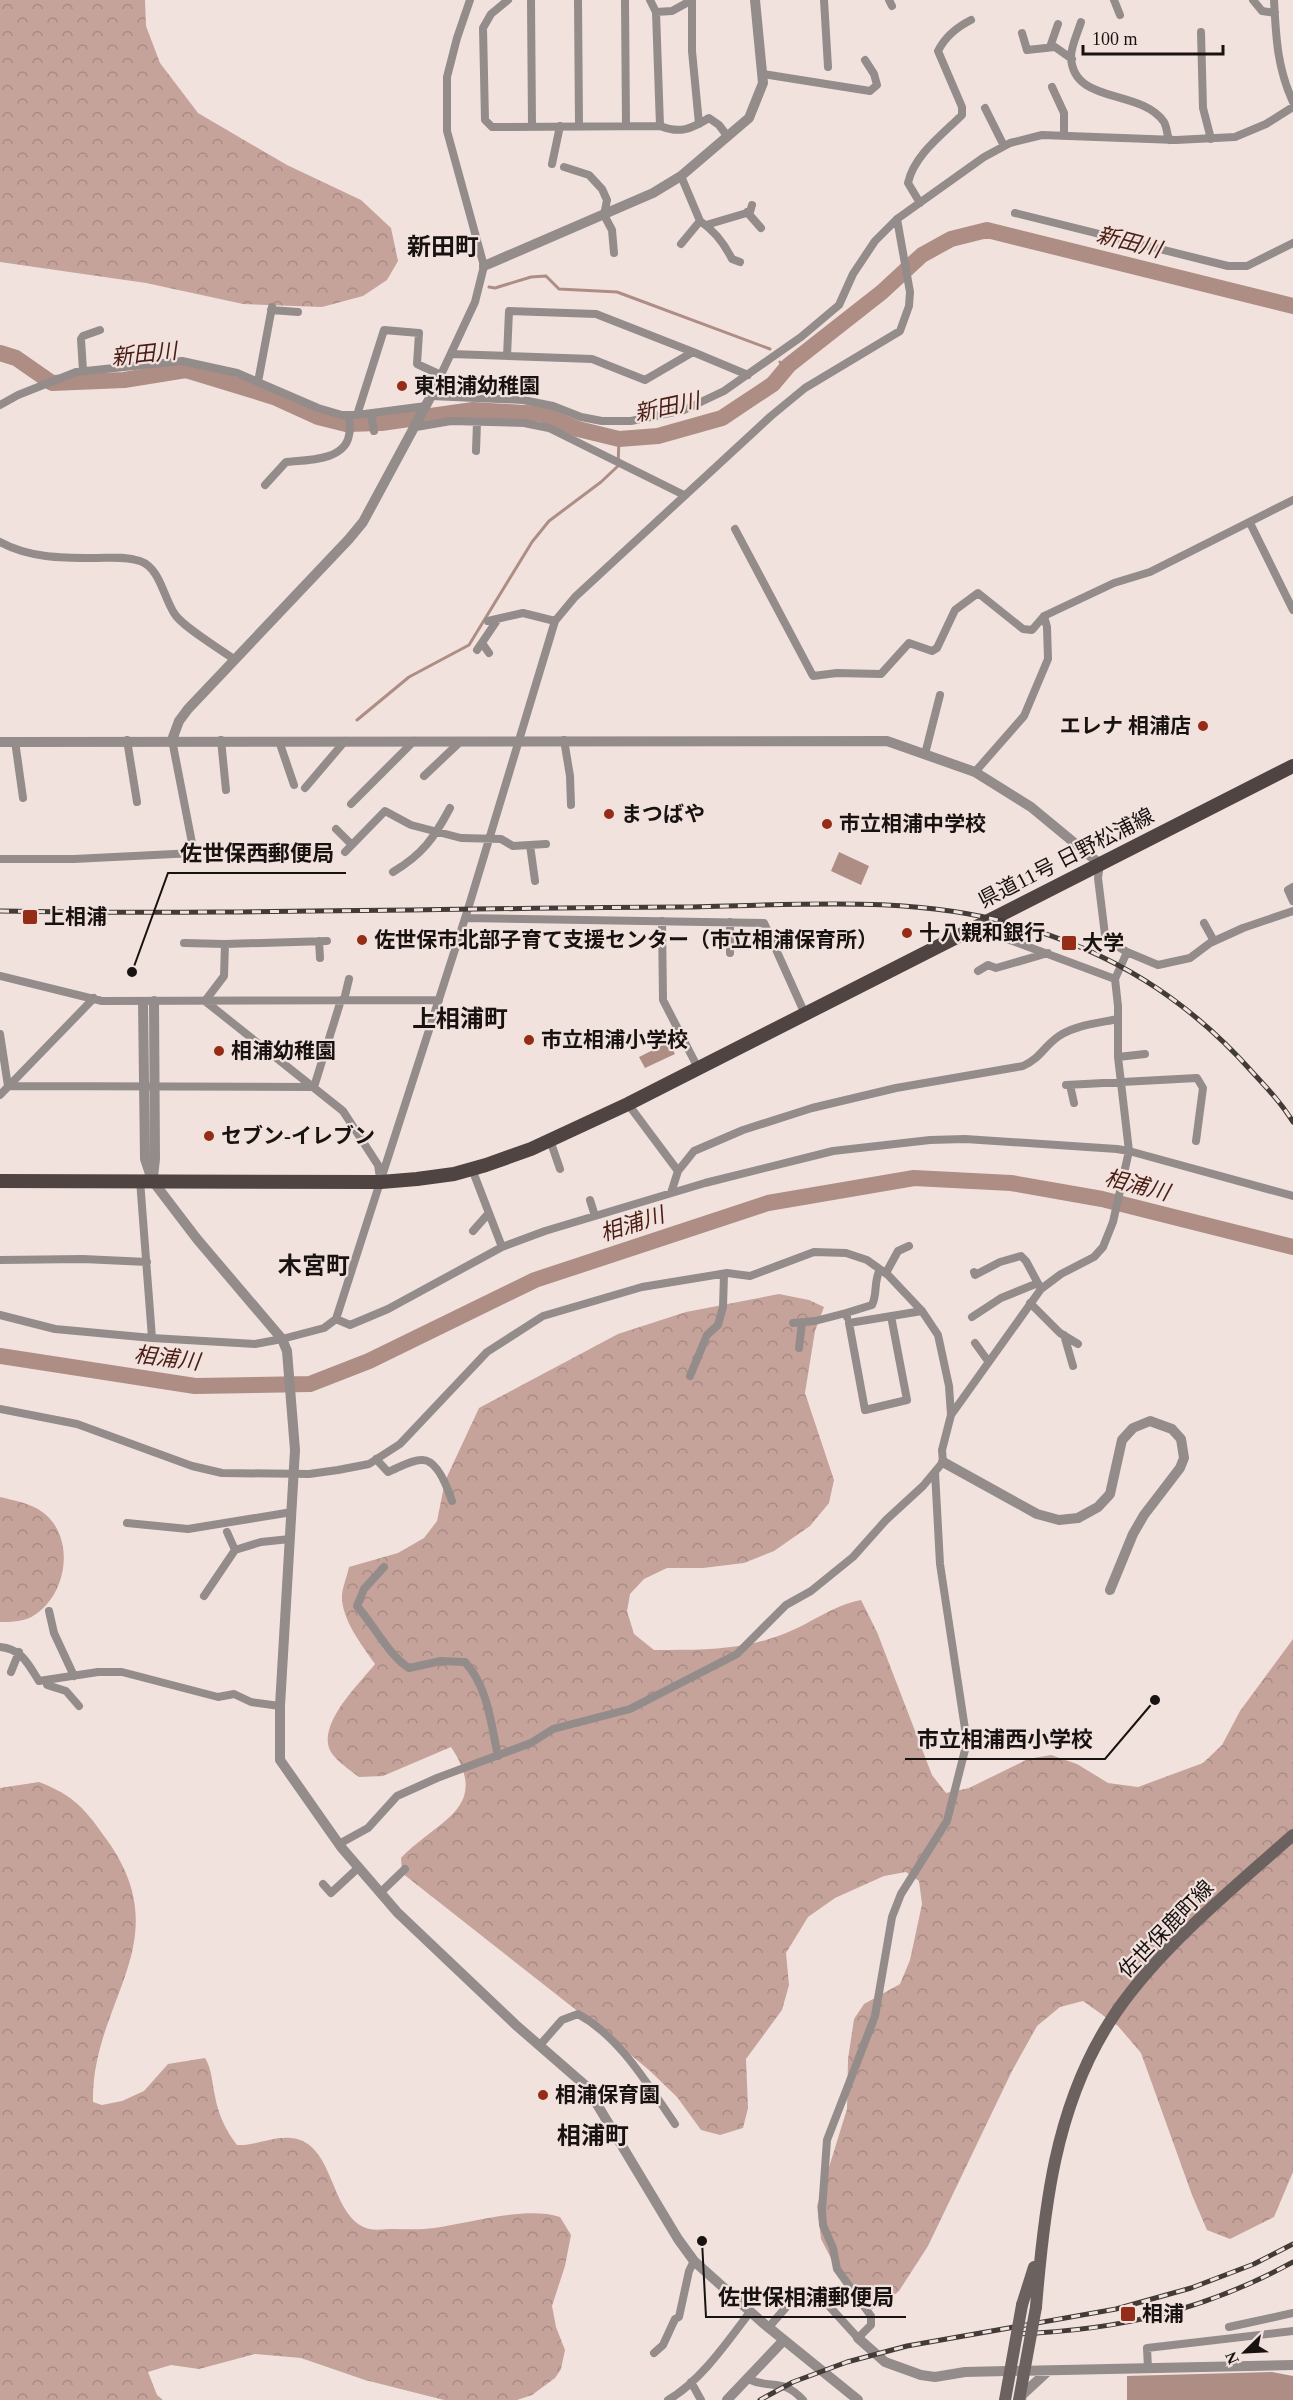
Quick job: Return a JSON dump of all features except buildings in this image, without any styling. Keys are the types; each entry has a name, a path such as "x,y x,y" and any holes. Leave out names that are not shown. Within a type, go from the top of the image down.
{"main road":[{"name":"県道11号 日野松浦線","path":"0,1181 381,1182 417,1179 472,1169 531,1149 628,1104 1293,766"},
{"name":"佐世保鹿町線","path":"1020,2400 1036,2307 1042,2240 1054,2161 1083,2070 1109,2022 1152,1967 1217,1902 1293,1835"},
{"name":"佐世保鹿町線","path":"1005,2400 1022,2305 1042,2240"}],"street":[{"path":"0,859 74,859 194,853 172,740 178,721 350,539 363,522 417,425 475,302 484,266 447,131 447,77 470,0"},
{"path":"508,0 491,14 483,28 485,120 492,127 660,126 669,130 680,130 691,129 708,118 719,125 728,137"},
{"path":"531,0 532,127"},
{"path":"578,0 579,126"},
{"path":"625,0 626,126"},
{"path":"650,0 656,12 660,126"},
{"path":"656,12 672,11 692,0 692,51 699,124"},
{"path":"484,266 653,193 681,176 749,118 760,93 763,74 755,0"},
{"path":"824,0 828,67"},
{"path":"1114,0 1120,15"},
{"path":"1253,0 1262,11 1275,13"},
{"path":"1274,0 1277,55 1293,102"},
{"path":"920,202 908,183 910,171 923,154 962,115 962,107 938,51 942,43 958,27 970,20"},
{"path":"1081,22 1072,59 1075,74 1084,84 1102,94 1129,99 1147,108 1164,122 1169,140"},
{"path":"1050,47 1058,24"},
{"path":"1201,32 1198,50 1203,108 1211,139"},
{"path":"1022,33 1028,50 1055,47 1072,59"},
{"path":"763,74 870,91 877,85 874,74 865,60"},
{"path":"1052,87 1064,113 1064,136"},
{"path":"0,405 18,395 83,371 183,361 237,373 318,408 352,415 427,404 524,400 554,406 581,417 602,421 632,421 684,410 708,400 801,337 839,305 853,274 874,241 897,219 984,157 1004,146 1041,135 1169,140 1235,137 1266,124 1293,107"},
{"path":"986,108 1004,146"},
{"path":"552,164 560,126"},
{"path":"564,167 590,175 602,189 607,200 604,214 612,230 614,253"},
{"path":"681,176 703,223 713,230 726,246 736,264"},
{"path":"681,244 703,223 749,209 761,228"},
{"path":"1015,213 1228,266 1247,266 1293,243"},
{"path":"0,1315 55,1329 255,1344 282,1340 324,1328 336,1320 465,918 555,621 575,597 771,416 805,388 900,331 909,306 910,292 897,219"},
{"path":"258,382 272,309 298,312"},
{"path":"507,356 509,311 596,314 748,375"},
{"path":"83,371 81,339 83,336 100,330"},
{"path":"265,485 286,462 314,460 331,455 343,447 350,436 352,415 384,330 419,333 417,364 441,375"},
{"path":"451,354 592,359 645,380 693,352"},
{"path":"371,413 374,431"},
{"path":"417,425 451,421 524,423 549,428 684,495"},
{"path":"476,451 477,422"},
{"path":"735,529 813,676 837,672 881,674 909,644 932,651 938,648 955,610 978,593 1023,629 1032,630 1044,616 1114,583 1150,572 1293,500"},
{"path":"1250,523 1293,610"},
{"path":"0,542 24,553 64,558 120,557 149,565 175,615 236,660"},
{"path":"488,621 523,613 555,621"},
{"path":"975,772 1023,716 1048,659 1047,627 1044,616"},
{"path":"489,653 480,646 498,619"},
{"path":"925,754 940,695"},
{"path":"127,740 137,802"},
{"path":"0,742 127,740 887,741 975,772 1031,807 1100,864 1098,878 1105,935 1127,952 1158,965 1190,958 1214,941 1243,928 1293,911"},
{"path":"221,740 226,790"},
{"path":"564,740 570,776 571,805"},
{"path":"15,741 22,798"},
{"path":"279,741 294,785"},
{"path":"304,788 345,741"},
{"path":"351,804 414,741"},
{"path":"424,776 461,741"},
{"path":"394,869 415,858 437,832 450,808"},
{"path":"345,852 385,811 411,825 461,838 501,838 513,846 546,844"},
{"path":"336,830 352,845"},
{"path":"530,845 535,881"},
{"path":"1293,886 1288,890 1293,902"},
{"path":"465,918 764,923 805,1014"},
{"path":"662,921 663,1000 698,1068"},
{"path":"729,922 730,953"},
{"path":"985,923 1007,939 1115,979"},
{"path":"1204,923 1214,941"},
{"path":"184,943 323,941 320,958"},
{"path":"205,1001 224,976 225,944"},
{"path":"972,1317 1001,1298 1040,1286 1094,1257 1103,1247 1113,1222 1129,1154 1118,1057 1115,979 1127,952"},
{"path":"978,971 988,965 996,968 1048,953"},
{"path":"0,976 102,1001 439,1000"},
{"path":"314,1087 349,980"},
{"path":"0,1095 94,998"},
{"path":"148,1001 149,1088 145,1159 147,1262 152,1338"},
{"path":"205,1001 343,1111 378,1165 381,1182"},
{"path":"671,1193 678,1172 694,1151 743,1130 812,1108 896,1088 1023,1066 1037,1059 1058,1037 1074,1029 1118,1019"},
{"path":"0,1034 8,1086"},
{"path":"1118,1057 1145,1054"},
{"path":"1074,1103 1068,1085 1197,1078 1203,1088 1196,1141"},
{"path":"8,1086 314,1087"},
{"path":"628,1104 678,1172"},
{"path":"550,1140 560,1169"},
{"path":"336,1320 350,1325 388,1309 502,1247 545,1231 671,1193 833,1151 930,1140 1014,1141 1129,1154 1293,1196"},
{"path":"472,1169 502,1247"},
{"path":"146,1180 282,1340 287,1352 294,1473 280,1706 280,1760 339,1844 380,1893 500,2010 586,2086 694,2262 783,2341 858,2400"},
{"path":"590,1200 595,1216"},
{"path":"473,1232 488,1214"},
{"path":"799,1348 798,1322 872,1305 876,1296 874,1282 883,1271 895,1248 909,1246"},
{"path":"0,1408 77,1424 222,1473 309,1474 338,1470 369,1464 399,1444 487,1352 543,1316 642,1287 724,1274 750,1276 814,1252 846,1253 867,1260 883,1271 922,1311 938,1335 944,1356 951,1415"},
{"path":"974,1272 975,1275 1000,1262 1021,1256 1040,1286"},
{"path":"0,1260 83,1259 147,1262"},
{"path":"690,1376 706,1335 718,1325 723,1308 724,1274"},
{"path":"944,1462 942,1450 951,1415 1040,1286"},
{"path":"1030,1303 1064,1335 1078,1344"},
{"path":"849,1323 922,1311"},
{"path":"846,1312 865,1410 907,1400 891,1316"},
{"path":"1064,1335 1073,1366"},
{"path":"975,1343 988,1361"},
{"path":"944,1462 1037,1514 1059,1521 1078,1518 1098,1507 1110,1494 1122,1440 1133,1428 1150,1421 1172,1429 1180,1439 1184,1458 1180,1468 1138,1524 1110,1590"},
{"path":"376,1459 388,1472 421,1460 428,1461 444,1478 452,1501"},
{"path":"339,1844 368,1828 397,1796 437,1778 531,1743 553,1729 630,1709 737,1654 786,1605 811,1591 853,1557 944,1462"},
{"path":"858,2338 871,2325 871,2316 837,2269 823,2225 827,2140 875,2016 892,1917 901,1894 947,1821 967,1742 940,1564 935,1472"},
{"path":"126,1523 188,1529 292,1512"},
{"path":"227,1532 235,1550"},
{"path":"204,1596 235,1550 261,1542 290,1539"},
{"path":"384,1567 364,1589 357,1606 373,1624 399,1662 409,1668 448,1660 465,1662 474,1672 482,1688 498,1756"},
{"path":"49,1611 54,1633 74,1676"},
{"path":"0,1647 11,1648 19,1652 39,1681 98,1672 122,1672 218,1697 234,1694 251,1702 280,1706"},
{"path":"11,1672 19,1652"},
{"path":"48,1680 47,1685 66,1691 78,1706"},
{"path":"322,1884 331,1893 358,1868"},
{"path":"380,1893 405,1869"},
{"path":"540,2044 569,2016 578,2014 591,2021 612,2041 638,2072 675,2124"},
{"path":"654,2353 663,2345 675,2319 679,2317 689,2271 694,2262"},
{"path":"768,2328 795,2297 819,2295 858,2338 885,2362 935,2377 965,2372 1293,2365"},
{"path":"668,2400 691,2382 724,2346 750,2312"},
{"path":"1229,2327 1293,2313"},
{"path":"1148,2368 1147,2348 1293,2331"},
{"path":"727,2400 783,2341"},
{"path":"1020,2400 1022,2395 1048,2371"},
{"path":"748,2379 757,2383 781,2385 793,2389 803,2400"},
{"path":"691,2382 702,2400"}],"green space":[{"path":"0,0 145,0 146,26 160,63 198,113 287,165 361,200 391,228 398,261 387,280 363,296 322,307 243,304 146,283 0,262"},
{"path":"779,1294 809,1300 824,1307 815,1331 805,1393 834,1480 829,1503 810,1526 774,1551 744,1563 703,1568 667,1568 644,1579 630,1594 627,1611 634,1634 654,1650 734,1647 750,1644 781,1635 830,1611 861,1600 877,1632 932,1775 946,1793 969,1788 1028,1759 1051,1755 1077,1764 1108,1783 1138,1787 1203,1763 1222,1745 1240,1711 1293,1639 1293,2172 1274,2217 1230,2239 1207,2230 1192,2195 1141,2053 1118,2026 1083,2001 1060,2007 1037,2026 1012,2071 928,2246 899,2291 881,2306 867,2310 854,2303 821,2239 817,2206 847,2109 848,2059 854,2019 864,2004 900,1984 910,1960 922,1904 919,1881 906,1872 884,1876 835,1898 808,1917 786,1953 789,1985 782,2010 746,2059 748,2108 743,2128 720,2135 701,2130 677,2097 649,2070 402,1873 401,1858 444,1822 463,1799 466,1785 462,1768 451,1747 383,1776 359,1777 331,1752 328,1737 330,1726 343,1703 375,1664 353,1631 345,1613 342,1595 349,1567 398,1553 424,1538 437,1521 445,1481 479,1408 618,1334 686,1312"},
{"path":"0,1497 36,1508 49,1518 58,1530 63,1545 64,1560 56,1591 36,1614 18,1621 0,1622"},
{"path":"39,1782 71,1798 99,1829 127,1876 135,1910 134,1941 127,1971 96,2066 93,2102 102,2105 122,2101 144,2091 168,2064 205,2058 220,2116 237,2145 284,2138 305,2142 316,2152 324,2165 345,2209 354,2220 366,2228 376,2230 429,2229 498,2216 531,2213 560,2217 571,2235 565,2266 552,2306 556,2327 565,2350 561,2369 555,2378 532,2395 517,2400 444,2400 365,2380 301,2358 255,2354 199,2369 171,2365 148,2372 157,2395 163,2400 0,2400 0,1788"}],"shaded area":[{"path":"839,852 869,866 861,885 831,871"},
{"path":"669,1042 675,1054 645,1068 639,1057"},
{"path":"1272,2372 1293,2376 1293,2400 1127,2400 1127,2376"}],"waterway":[{"name":"新田川","path":"0,353 16,358 52,383 124,380 186,370 274,397 318,417 346,424 381,423 473,410 542,414 578,429 619,439 658,436 722,418 773,384 789,365 882,292 922,255 951,239 987,230 1293,306"},
{"path":"489,287 495,288 531,277 546,276 559,289 617,292 770,349"},
{"path":"780,362 786,369"},
{"path":"357,720 409,677 469,645 532,542 549,521 601,482 618,466 619,439"},
{"name":"相浦川","path":"0,1356 195,1386 310,1384 369,1361 535,1280 768,1203 914,1178 1011,1183 1102,1199 1293,1247"}],"railway":[{"path":"0,911 255,912 847,904 889,905 972,915 1048,935 1114,963 1145,981 1174,1000 1229,1047 1275,1097 1293,1122"},
{"path":"760,2400 793,2382 847,2362 907,2346 1116,2309 1191,2288 1254,2264 1293,2244"},
{"path":"1017,2334 1090,2328 1160,2315 1226,2293 1293,2262"}],"place":[{"name":"東相浦幼稚園","path":"402,386"},
{"name":"エレナ 相浦店","path":"1203,726"},
{"name":"まつばや","path":"609,814"},
{"name":"市立相浦中学校","path":"827,824"},
{"name":"上相浦","path":"30,917"},
{"name":"十八親和銀行","path":"907,933"},
{"name":"佐世保市北部子育て支援センター（市立相浦保育所）","path":"362,940"},
{"name":"大学","path":"1069,943"},
{"name":"佐世保西郵便局","path":"132,972"},
{"name":"市立相浦小学校","path":"529,1040"},
{"name":"相浦幼稚園","path":"219,1051"},
{"name":"セブン-イレブン","path":"209,1136"},
{"name":"市立相浦西小学校","path":"1155,1700"},
{"name":"相浦保育園","path":"543,2095"},
{"name":"佐世保相浦郵便局","path":"702,2241"},
{"name":"相浦","path":"1128,2314"}],"district":[{"name":"新田町","path":"443,247"},
{"name":"上相浦町","path":"460,1019"},
{"name":"木宮町","path":"314,1266"},
{"name":"相浦町","path":"593,2136"}]}
